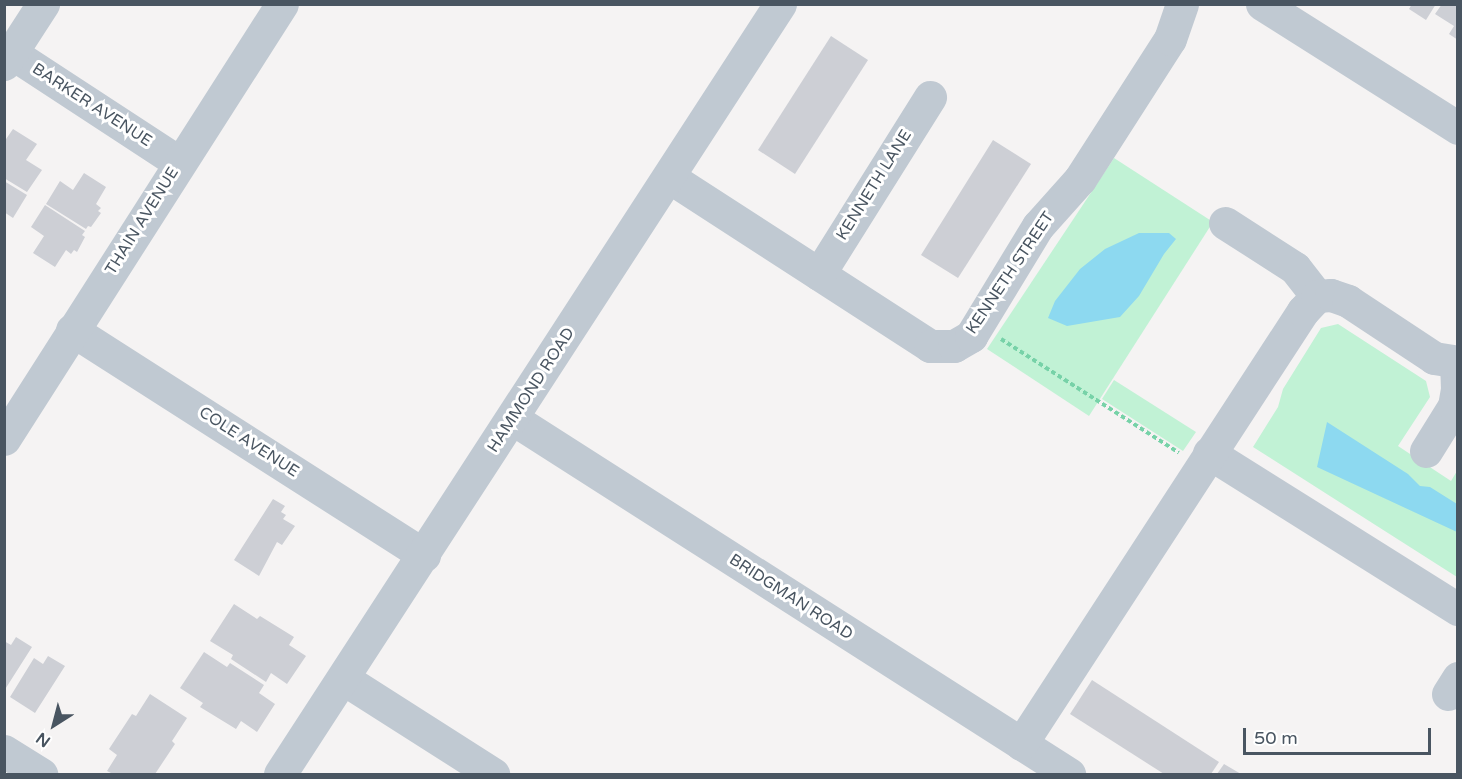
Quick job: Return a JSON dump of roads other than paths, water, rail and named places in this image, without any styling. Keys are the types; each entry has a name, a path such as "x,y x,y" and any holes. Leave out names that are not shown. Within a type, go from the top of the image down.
{"street":[{"path":"7,55 43,4"},
{"name":"THAIN AVENUE","path":"4,439 178,162 282,4"},
{"name":"HAMMOND ROAD","path":"280,774 513,419 780,4"},
{"name":"KENNETH STREET","path":"669,177 930,346 954,346 971,336 1038,226 1080,179 1170,39 1182,4"},
{"path":"1262,4 1458,128"},
{"name":"BARKER AVENUE","path":"7,55 178,162"},
{"name":"KENNETH LANE","path":"819,274 930,97"},
{"path":"1226,222 1295,268 1317,296"},
{"path":"1021,744 1198,456 1303,311 1317,296 1331,295 1348,301 1434,358 1457,362 1457,389 1454,406 1426,451"},
{"name":"COLE AVENUE","path":"72,330 424,555"},
{"name":"BRIDGMAN ROAD","path":"513,419 1069,774"},
{"path":"1198,456 1458,609"},
{"path":"344,679 493,774"},
{"path":"4,751 41,774"}],"water":[{"path":"1139,233 1169,233 1176,239 1164,254 1139,296 1120,317 1067,326 1048,318 1055,301 1080,269 1105,249"},
{"path":"1327,422 1408,474 1420,486 1430,487 1457,504 1457,532 1317,467"}]}
